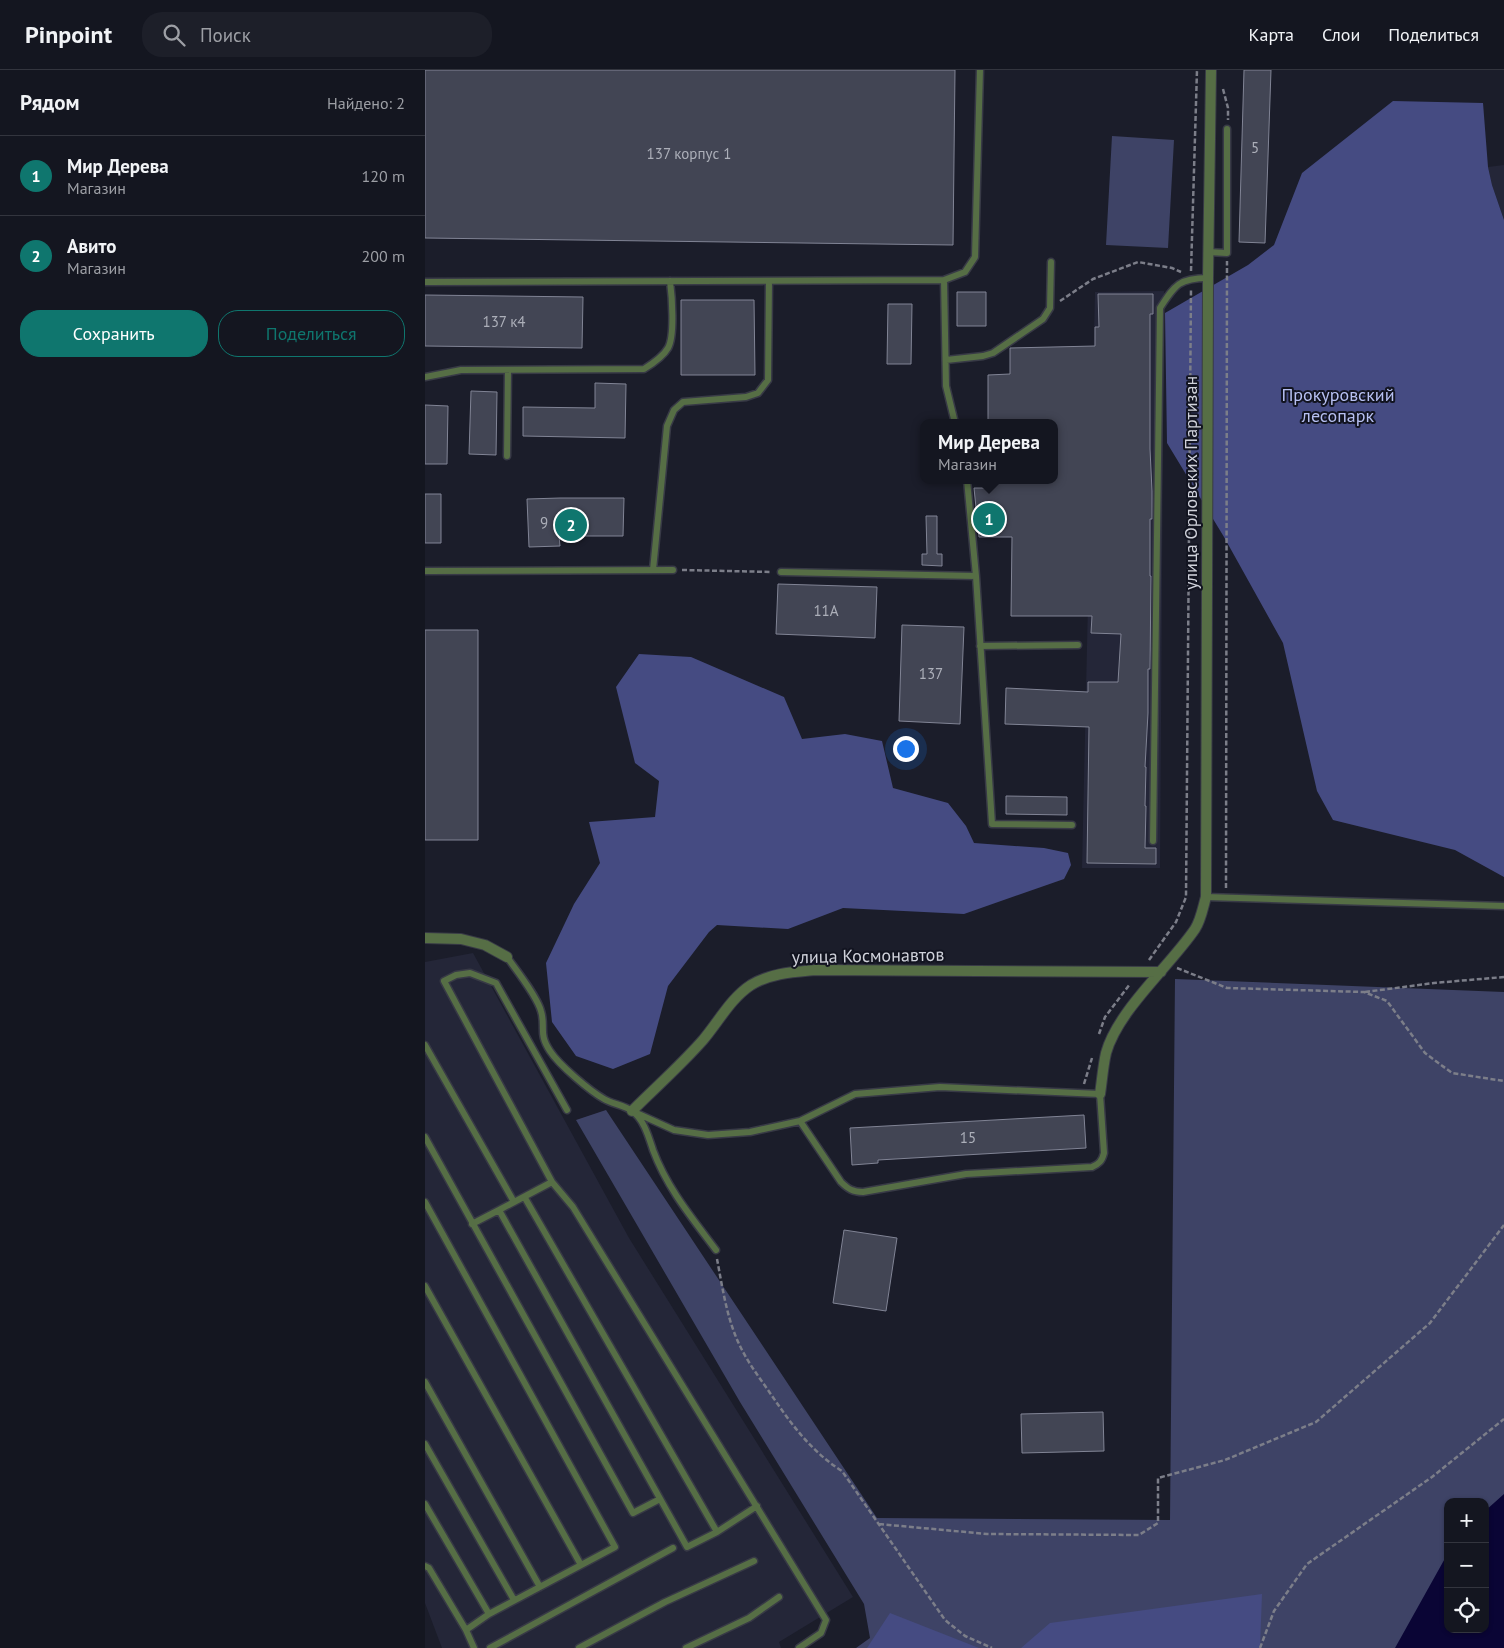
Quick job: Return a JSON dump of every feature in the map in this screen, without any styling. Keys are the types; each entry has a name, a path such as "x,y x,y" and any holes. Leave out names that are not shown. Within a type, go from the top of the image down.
{"street":[{"name":"улица Орловских Партизан","path":"1100,1094 1106,1052 1116,1030 1196,927 1206,897 1208,252 1211,70"},
{"path":"425,938 461,939 485,944 507,957"},
{"name":"улица Космонавтов","path":"632,1111 697,1046 731,1003 751,985 776,974 815,970 1141,972 1164,968"}],"lane":[{"path":"425,282 944,280 965,272 975,257 980,70"},
{"path":"1208,252 1227,253 1227,129"},
{"path":"946,360 993,353 1043,319 1050,308 1051,262"},
{"path":"1153,841 1160,308 1171,290 1191,278 1208,278"},
{"path":"944,280 947,386 954,419"},
{"path":"425,377 461,370 644,369 657,360 668,348 671,321 670,281"},
{"path":"653,570 667,426 674,410 683,402 746,397 758,393 768,380 769,281"},
{"path":"507,456 508,370"},
{"path":"967,484 976,576 992,824 1073,825"},
{"path":"425,571 673,570"},
{"path":"781,572 976,576"},
{"path":"980,646 1078,645"},
{"path":"1206,897 1504,906"},
{"path":"507,957 541,1010 542,1031 551,1053 587,1087 604,1099 674,1130 708,1135 749,1132 800,1120 855,1094 940,1087 1100,1094 1104,1153 1102,1160 1091,1167 966,1174 855,1192 841,1182 800,1120"},
{"path":"567,1110 496,983 470,973 455,975 444,980 552,1182 573,1207 826,1620 821,1633 799,1648"},
{"path":"425,1045 514,1202"},
{"path":"632,1111 647,1132 659,1165 678,1200 715,1250"},
{"path":"425,1137 633,1513 660,1499"},
{"path":"473,1224 552,1182"},
{"path":"525,1198 717,1532"},
{"path":"425,1202 615,1547 514,1600 466,1630"},
{"path":"499,1210 687,1546 717,1532 757,1506"},
{"path":"425,1286 581,1565"},
{"path":"425,1382 540,1587"},
{"path":"425,1444 514,1600"},
{"path":"425,1504 489,1614"},
{"path":"490,1648 673,1548"},
{"path":"579,1648 665,1602 754,1561"},
{"path":"425,1566 429,1568 466,1630 474,1648"},
{"path":"686,1648 749,1618 779,1598"}],"path":[{"path":"1097,1042 1105,1017 1116,1000 1141,972 1176,922 1186,897 1191,278 1197,70"},
{"path":"1222,86 1228,108"},
{"path":"1226,897 1227,253"},
{"path":"1050,308 1093,279 1138,262 1172,268 1191,278"},
{"path":"673,570 781,572"},
{"path":"1164,968 1227,988 1364,992 1504,977"},
{"path":"1364,992 1387,1001 1425,1053 1452,1073 1504,1080"},
{"path":"1081,1094 1094,1051"},
{"path":"879,1524 987,1534 1139,1535 1158,1523 1158,1478 1225,1460 1316,1422 1431,1323 1504,1225"},
{"path":"715,1250 724,1295 736,1336 748,1362 791,1424 827,1462 842,1471 945,1620 965,1636 992,1648"},
{"path":"1260,1648 1274,1612 1307,1564 1432,1477 1504,1419"}],"shaded area":[{"path":"1112,136 1174,140 1168,248 1106,245"},
{"path":"1504,165 1504,220 1488,167"},
{"path":"1164,291 1160,868 1082,868 1095,292"},
{"path":"473,953 629,1238 853,1597 779,1642 781,1648 442,1648 425,1603 425,962"},
{"path":"1175,979 1504,992 1504,1648 856,1648 870,1638 864,1604 740,1402 576,1120 606,1110 877,1518 1170,1520"},
{"path":"1504,1494 1504,1648 1395,1648 1444,1560 1444,1633 1489,1633 1489,1507"}],"green space":[{"name":"Прокуровский лесопарк","path":"1393,101 1483,103 1488,167 1504,220 1504,877 1455,850 1333,820 1317,791 1283,643 1224,537 1167,443 1165,313 1248,265 1274,245 1302,173"},
{"path":"639,654 691,657 784,697 802,739 845,734 882,741 893,788 948,803 966,826 974,843 1044,848 1068,853 1071,865 1064,879 964,914 843,908 788,929 717,925 709,932 668,986 650,1054 613,1069 576,1056 552,1022 546,963 574,904 600,863 589,822 655,817 659,781 635,763 616,687"},
{"path":"1262,1594 1260,1648 1021,1648 1050,1623"},
{"path":"890,1613 979,1648 867,1648"}],"building":[{"path":"425,70 955,70 953,245 425,238"},
{"path":"1244,70 1271,70 1265,243 1239,242"},
{"path":"957,292 986,292 986,326 957,326"},
{"path":"1098,294 1153,294 1153,314 1150,314 1152,519 1150,519 1150,669 1148,669 1145,767 1145,848 1156,848 1156,864 1087,863 1089,727 1005,724 1006,688 1088,692 1088,682 1118,682 1121,634 1091,633 1092,616 1011,616 1012,537 979,537 974,488 990,488 990,484 1058,484 1058,419 988,419 988,375 1010,374 1010,348 1095,346 1095,327 1099,327"},
{"path":"425,295 583,297 582,348 425,346"},
{"path":"681,300 754,300 755,375 681,375"},
{"path":"888,304 912,304 911,364 887,364"},
{"path":"595,383 626,384 625,438 523,436 523,407 595,408"},
{"path":"471,391 497,392 496,455 469,454"},
{"path":"425,405 448,406 447,464 425,464"},
{"path":"425,494 441,494 441,543 425,543"},
{"path":"624,498 623,536 559,536 560,546 529,547 527,499"},
{"path":"926,516 937,516 937,554 942,554 942,566 922,565 922,554 927,554"},
{"path":"778,584 877,587 875,638 776,634"},
{"path":"902,625 964,627 960,724 899,721"},
{"path":"425,630 478,630 478,840 425,840"},
{"path":"1006,796 1067,797 1067,815 1006,814"},
{"path":"1084,1115 1086,1148 878,1160 878,1163 852,1165 850,1128"},
{"path":"844,1230 897,1238 886,1311 833,1303"},
{"path":"1103,1412 1104,1451 1022,1453 1021,1414"}],"place":[{"name":"Мир Дерева","path":"989,519"},
{"name":"Авито","path":"571,525"}]}
